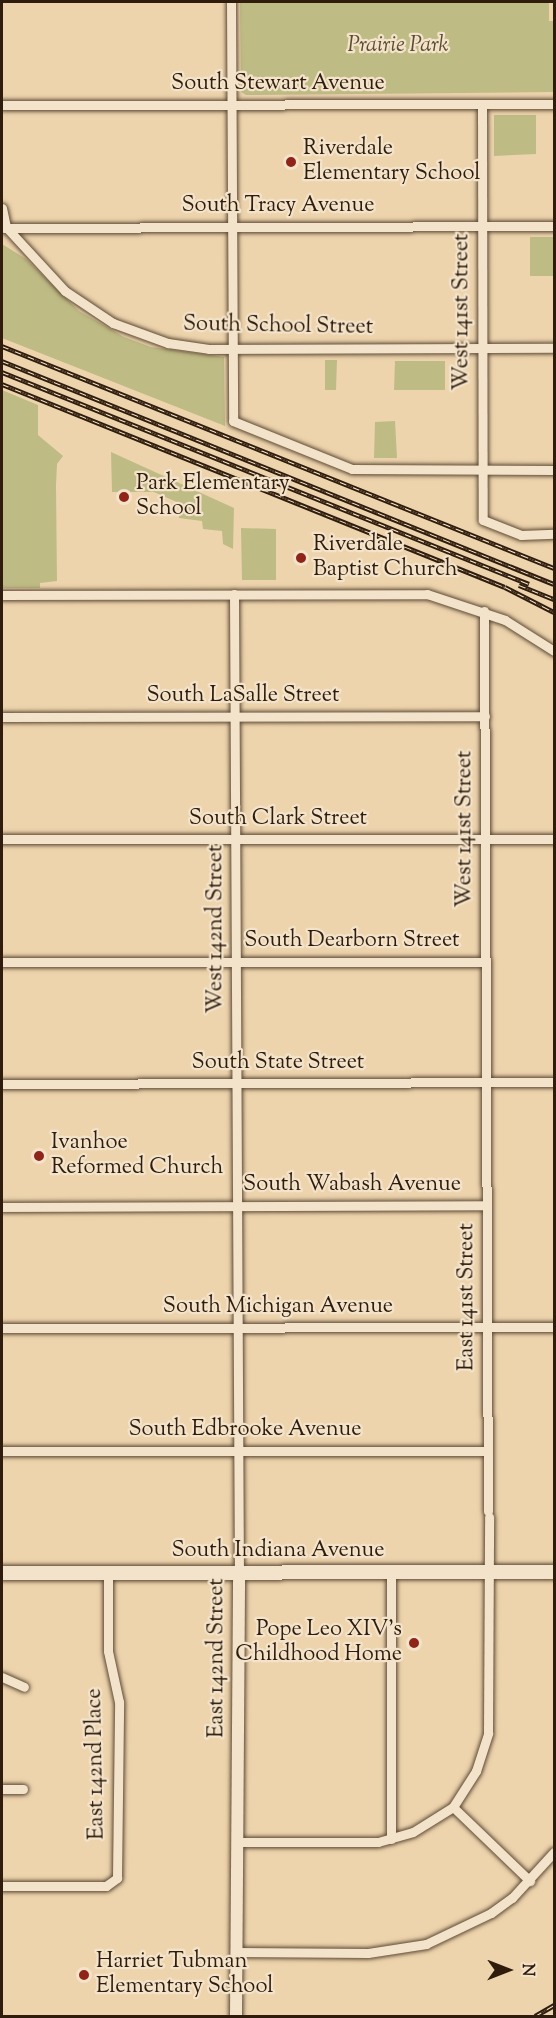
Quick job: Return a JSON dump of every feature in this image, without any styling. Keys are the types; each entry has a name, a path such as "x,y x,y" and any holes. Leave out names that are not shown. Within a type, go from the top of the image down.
{"main road":[{"name":"South Indiana Avenue","path":"2,1573 555,1572"}],"street":[{"path":"231,2 233,421 352,469 555,470"},
{"name":"West 141st Street","path":"482,104 483,520 521,535 555,534"},
{"name":"South Stewart Avenue","path":"2,105 555,104"},
{"path":"2,208 4,228"},
{"name":"South Tracy Avenue","path":"4,228 555,226"},
{"name":"South School Street","path":"4,228 64,291 113,323 168,343 233,349 555,348"},
{"name":"West 142nd Street","path":"234,594 237,1083"},
{"path":"2,595 427,594 484,611 555,651"},
{"name":"West 141st Street","path":"484,611 487,1083"},
{"name":"South LaSalle Street","path":"2,717 485,716"},
{"name":"South Clark Street","path":"2,840 555,839"},
{"name":"South Dearborn Street","path":"2,962 486,962"},
{"name":"South State Street","path":"2,1084 555,1082"},
{"name":"East 142nd Street","path":"236,2016 239,1574 237,1083"},
{"name":"East 141st Street","path":"453,1807 476,1771 488,1733 487,1083"},
{"name":"South Wabash Avenue","path":"2,1207 487,1205"},
{"name":"South Michigan Avenue","path":"2,1328 553,1327"},
{"name":"South Edbrooke Avenue","path":"2,1451 488,1451"},
{"path":"391,1573 391,1839"},
{"name":"East 142nd Place","path":"2,1886 106,1886 114,1881 118,1872 119,1702 108,1651 108,1574"},
{"path":"2,1677 24,1687"},
{"path":"2,1789 23,1789"},
{"path":"238,1842 356,1844 391,1839 421,1828 453,1807 530,1881"},
{"path":"237,1952 368,1953 426,1944 491,1913 530,1881 555,1852"}],"green space":[{"name":"Prairie Park","path":"240,2 549,2 549,21 554,21 554,92 246,95 241,92"},
{"path":"494,115 536,115 536,154 494,156"},
{"path":"530,237 554,237 554,276 530,276"},
{"path":"2,244 26,259 79,311 124,337 151,347 224,357 225,426 2,338"},
{"path":"325,360 337,360 336,390 325,390"},
{"path":"395,361 445,361 445,390 394,390"},
{"path":"2,390 38,405 38,435 63,456 57,464 57,581 40,583 40,588 2,588"},
{"path":"395,421 397,458 374,458 375,422"},
{"path":"111,452 234,508 233,549 223,544 222,531 203,529 202,521 179,518 179,503 154,492 112,492"},
{"path":"241,528 276,529 276,580 242,580"}],"railway":[{"path":"2,346 554,568"},
{"path":"2,361 554,584"},
{"path":"2,372 529,584"},
{"path":"2,384 505,587 554,612"},
{"path":"519,585 554,599"},
{"path":"535,2016 554,2005"}],"place":[{"name":"Riverdale Elementary School","path":"291,162"},
{"name":"Park Elementary School","path":"124,497"},
{"name":"Riverdale Baptist Church","path":"301,558"},
{"name":"Ivanhoe Reformed Church","path":"39,1156"},
{"name":"Pope Leo XIV's Childhood Home","path":"414,1643"},
{"name":"Harriet Tubman Elementary School","path":"84,1975"}]}
